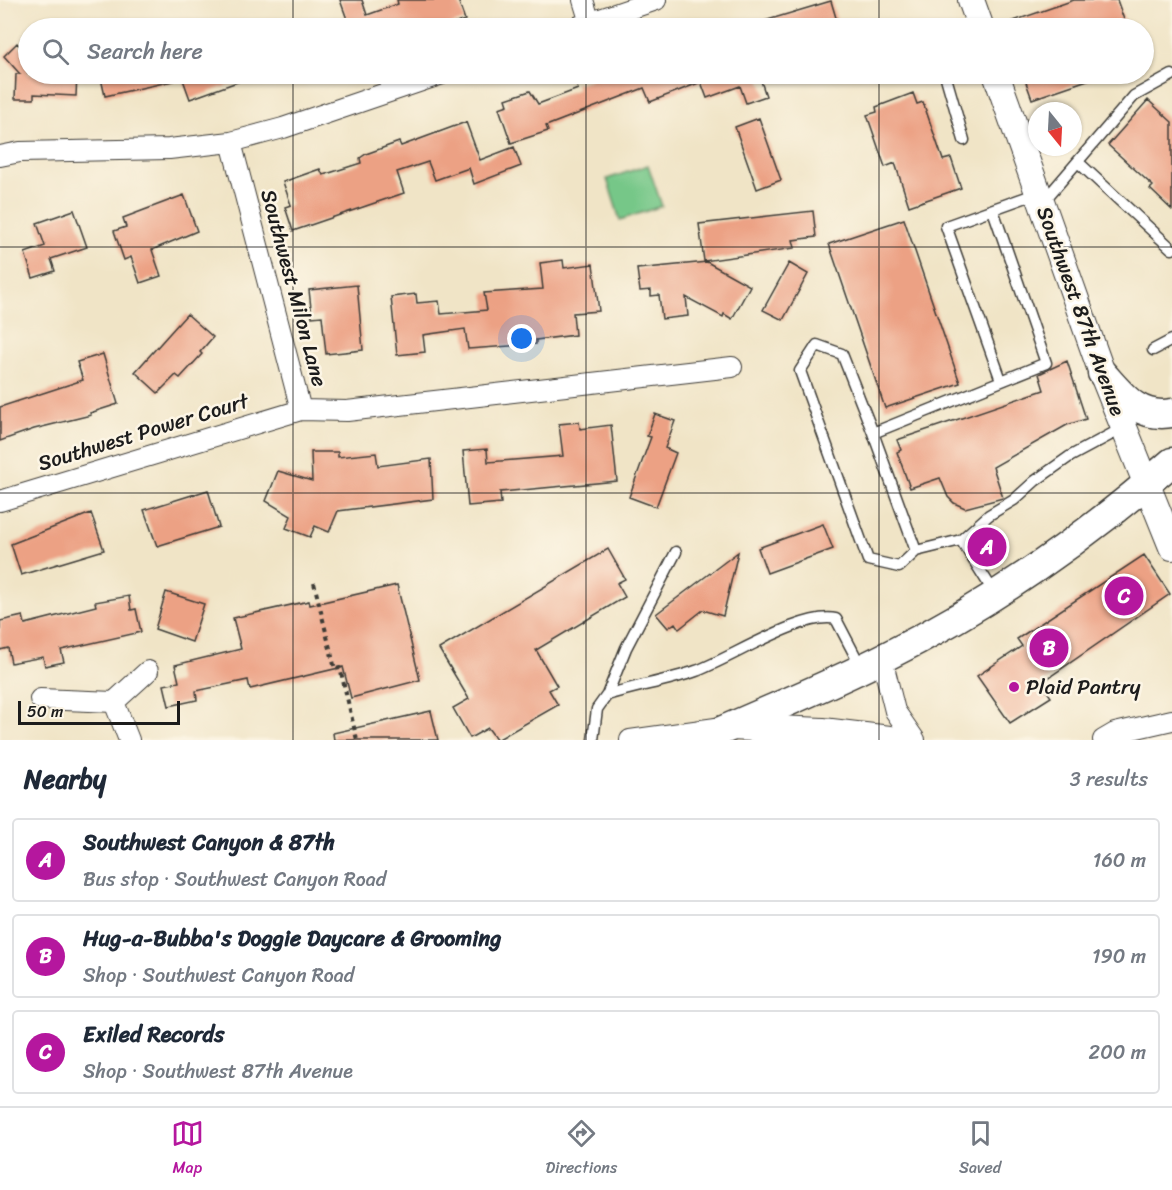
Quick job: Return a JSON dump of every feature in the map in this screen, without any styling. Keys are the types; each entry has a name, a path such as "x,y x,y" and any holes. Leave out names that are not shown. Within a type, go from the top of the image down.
{"main road":[{"path":"1102,373 1132,406 1152,414 1172,413"},
{"path":"701,740 872,663 995,594 1073,542 1172,462"}],"street":[{"path":"582,18 583,0"},
{"path":"605,18 656,0"},
{"path":"971,0 977,18"},
{"path":"0,156 20,152 169,149 231,142 283,128 413,84"},
{"name":"Southwest 87th Avenue","path":"1000,84 1102,373 1172,547"},
{"name":"Southwest Milon Lane","path":"231,142 301,410 347,411 732,367"},
{"name":"Southwest Power Court","path":"0,501 301,410"},
{"path":"872,663 895,711 915,740"},
{"path":"40,699 114,702 148,671"},
{"path":"114,702 129,740"},
{"path":"1102,740 1115,733 1172,720"},
{"path":"630,740 730,727 803,735 898,740"}],"lane":[{"path":"1001,380 946,226 993,210 1040,198 1078,162 1134,96 1172,75"},
{"path":"948,84 964,140"},
{"path":"1078,162 1172,249"},
{"path":"873,433 1046,363 993,210"},
{"path":"1153,350 1172,340"},
{"path":"916,551 842,354 817,345 800,371 868,560 899,567 916,551 961,540 988,515 1014,500 1035,481 1069,457 1123,428"},
{"path":"961,540 995,594"},
{"path":"593,740 597,709 607,695 626,648 676,552"},
{"path":"607,695 696,671 792,627 829,617 836,619 872,663"}],"path":[{"path":"314,583 335,669 340,668 357,740"}],"green space":[{"path":"648,165 662,206 620,220 607,179"}],"building":[{"path":"340,0 362,0 367,15 398,4 397,0 458,0 464,18 347,18"},
{"path":"1074,0 1117,0 1123,18 1022,18"},
{"path":"831,1 836,18 774,18"},
{"path":"17,43 18,72 4,56"},
{"path":"16,74 18,74 18,84 77,84 76,96 34,94 34,99 15,99"},
{"path":"102,84 159,84 105,96"},
{"path":"185,84 232,84 190,99"},
{"path":"576,84 696,84 650,102 644,88 546,126 548,131 511,143 499,108 508,105 506,99 530,91 538,104 578,89"},
{"path":"702,84 762,84 766,96 746,103 740,86 707,98"},
{"path":"1027,84 1076,84 1032,99"},
{"path":"913,93 917,104 923,102 943,160 951,158 961,188 909,206 895,163 885,167 867,115 877,112 876,107"},
{"path":"1148,100 1172,122 1172,210 1150,189 1153,186 1108,145"},
{"path":"759,118 781,180 757,189 735,127"},
{"path":"466,122 480,160 514,147 521,166 474,184 469,168 435,180 428,162 397,172 404,193 293,231 285,207 291,205 283,182 320,169 323,175 361,163 360,158 366,154 399,142 401,146"},
{"path":"184,195 197,231 152,250 161,276 140,283 131,257 124,260 114,231 126,227 123,218"},
{"path":"74,210 87,247 51,259 55,271 33,278 25,253 45,246 37,223"},
{"path":"813,211 816,237 793,240 795,248 704,261 699,224"},
{"path":"904,219 960,383 885,408 829,244"},
{"path":"563,260 564,268 593,264 599,311 573,313 575,335 536,340 536,344 468,349 465,329 423,335 425,352 397,355 391,297 416,294 417,303 439,301 441,314 487,310 484,293 543,289 540,263"},
{"path":"707,262 750,286 732,319 724,314 723,317 686,297 688,316 662,319 659,295 651,296 651,290 640,291 637,269"},
{"path":"789,263 808,274 783,320 763,310"},
{"path":"357,285 363,350 326,354 322,316 312,317 309,290"},
{"path":"187,314 213,337 200,352 202,354 180,378 176,375 158,393 135,372"},
{"path":"103,354 118,404 90,413 91,415 34,429 0,441 0,407 83,380 77,362"},
{"path":"1067,361 1086,419 1067,425 993,467 1003,498 965,508 948,497 940,478 910,488 897,452 901,450 897,440 1044,390 1039,374"},
{"path":"655,414 675,421 665,448 676,453 656,507 629,497 651,437 647,436"},
{"path":"579,422 580,429 611,425 617,481 500,492 501,503 468,506 463,451 487,449 488,462 563,456 559,424"},
{"path":"311,452 338,452 338,457 376,453 378,466 431,459 433,499 338,511 329,532 315,526 310,537 286,528 291,516 266,501 278,471 312,481"},
{"path":"208,490 219,527 157,546 144,510"},
{"path":"91,513 104,550 21,575 11,544"},
{"path":"823,524 833,549 767,573 758,548"},
{"path":"608,549 625,579 617,583 625,597 536,650 557,686 549,690 558,705 497,740 488,728 470,738 453,708 469,699 439,649"},
{"path":"738,552 723,616 703,610 679,629 675,623 668,628 656,614"},
{"path":"1144,555 1170,594 1041,683 1051,697 1010,723 977,676 1022,646 1017,639"},
{"path":"397,585 420,680 351,698 343,667 250,689 248,680 196,691 197,700 169,706 164,685 179,682 175,665 241,649 233,618 309,601 310,605"},
{"path":"166,592 204,604 192,642 155,629"},
{"path":"129,596 131,610 136,609 141,632 61,650 64,662 45,666 43,657 11,663 8,648 0,650 0,621 23,616 25,624 96,606 95,602"},
{"path":"431,711 438,740 334,740 333,733"}],"place":[{"name":"Southwest Canyon & 87th","path":"987,547"},
{"name":"Exiled Records","path":"1124,596"},
{"name":"Hug-a-Bubba's Doggie Daycare & Grooming","path":"1049,648"},
{"name":"Plaid Pantry","path":"1014,687"}]}
